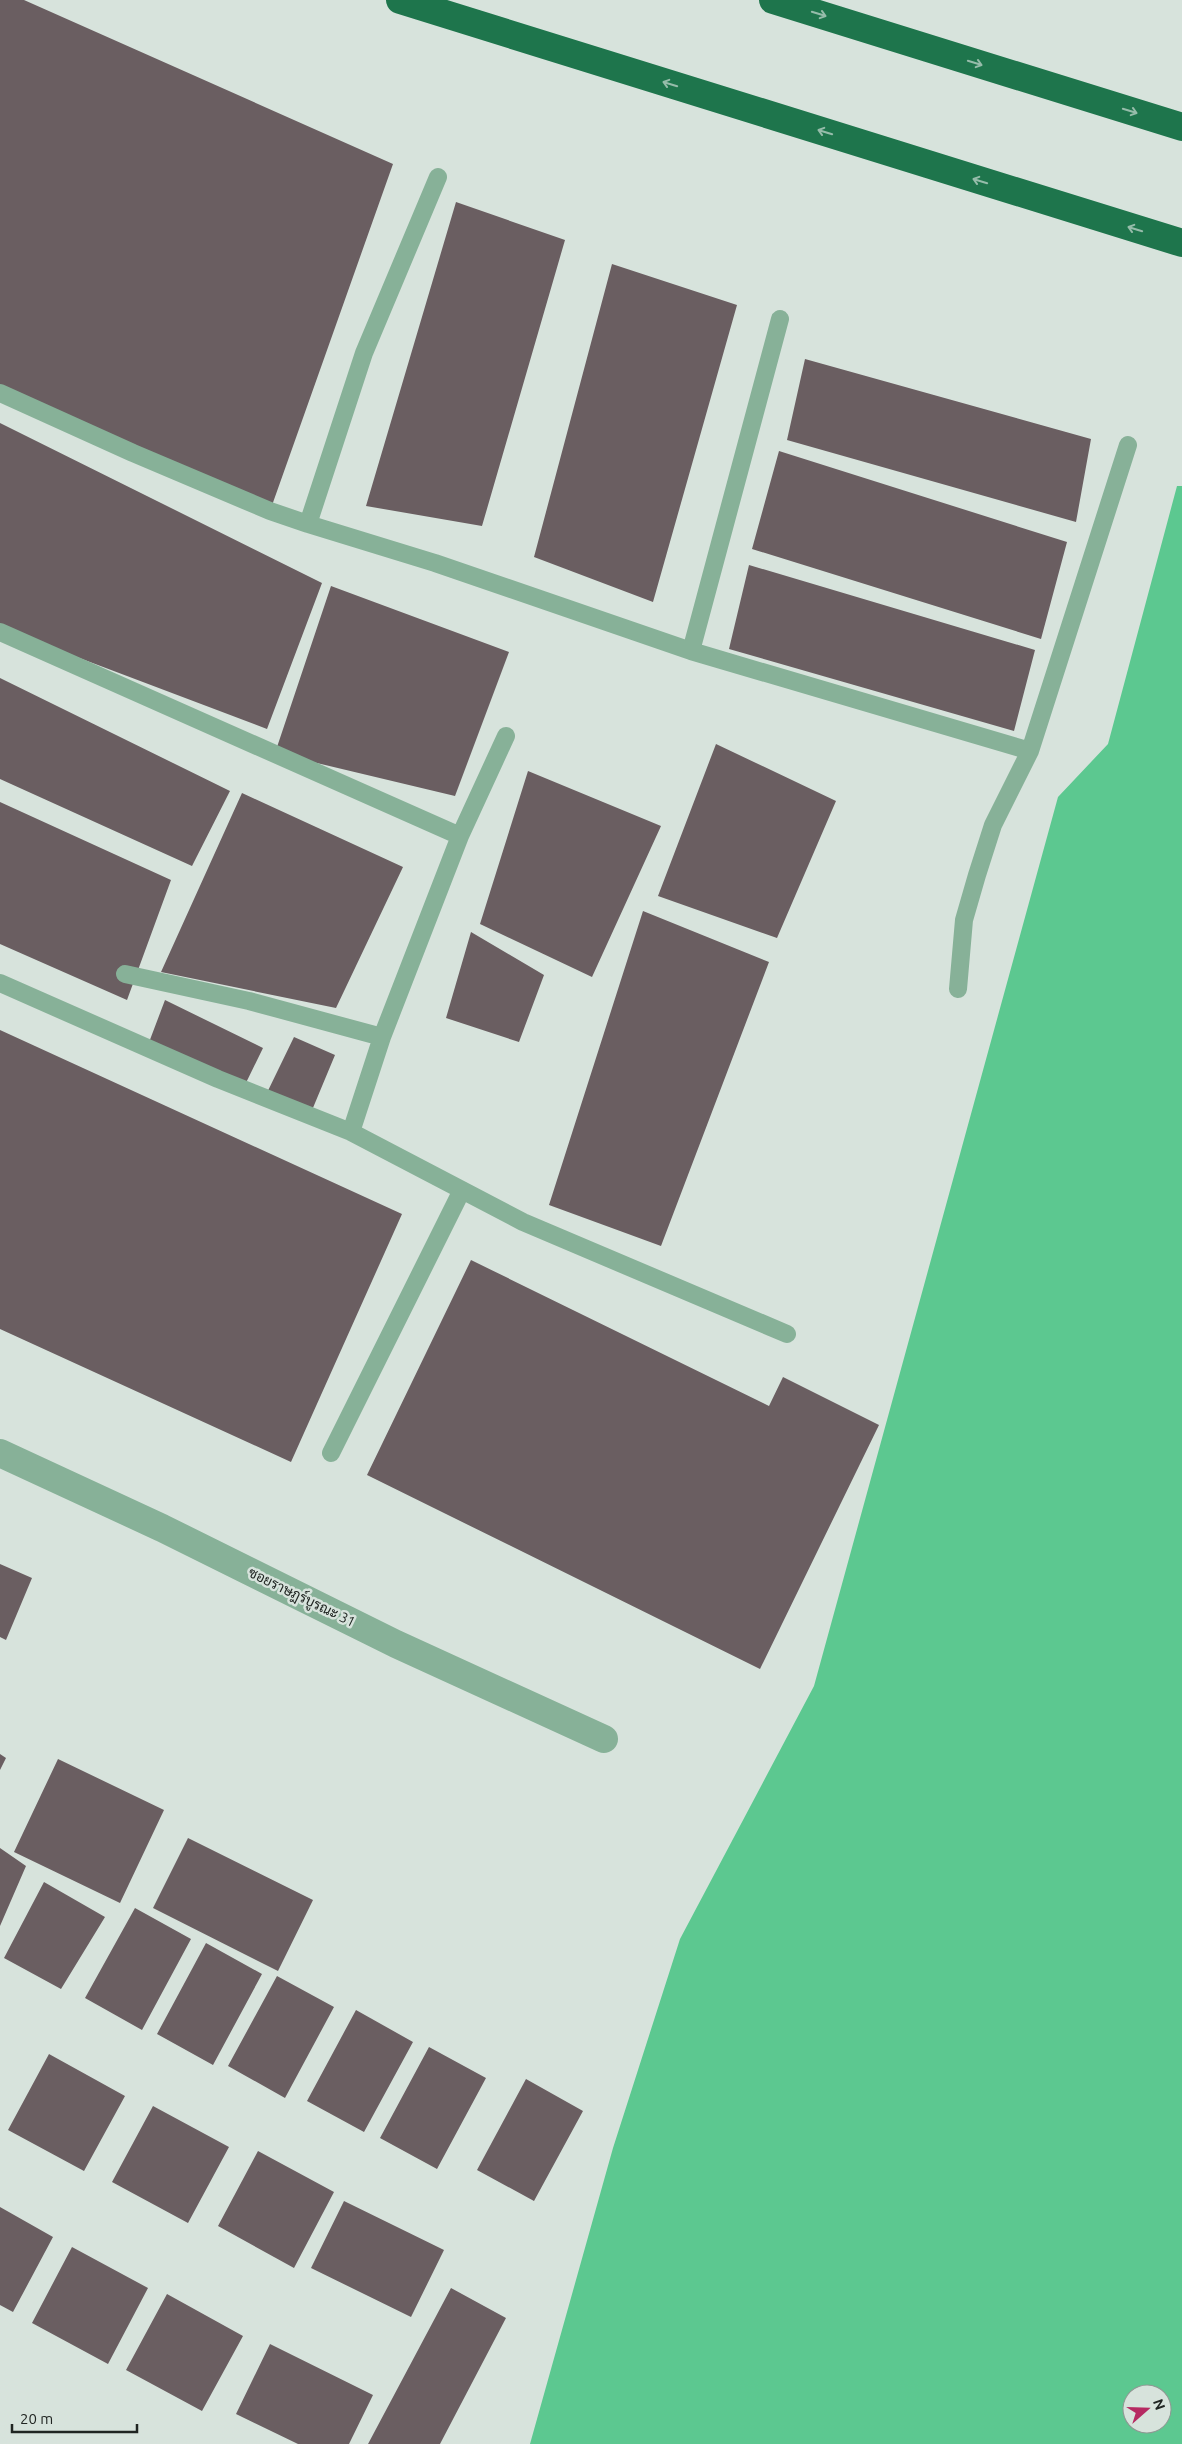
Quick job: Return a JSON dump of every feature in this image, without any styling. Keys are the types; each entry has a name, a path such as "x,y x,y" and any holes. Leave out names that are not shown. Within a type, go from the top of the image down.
{"highway":[{"path":"400,0 1182,243"},
{"path":"773,0 1182,127"}],"street":[{"name":"ซอยราษฎร์บูรณะ 31","path":"0,1453 162,1528 396,1644 604,1739"}],"lane":[{"path":"308,524 364,353 438,177"},
{"path":"691,651 780,319"},
{"path":"0,394 270,511 435,563 691,651 1030,751"},
{"path":"958,989 964,920 977,875 993,825 1030,751 1128,445"},
{"path":"0,632 460,836"},
{"path":"351,1132 382,1037 460,836 506,736"},
{"path":"125,974 249,1001 382,1037"},
{"path":"0,983 218,1079 351,1132 523,1222 787,1334"},
{"path":"331,1453 462,1190"}],"shaded area":[{"path":"1177,486 1182,486 1182,2444 530,2444 613,2148 680,1939 814,1686 1058,797 1108,744"}],"building":[{"path":"0,0 24,0 393,164 270,511 0,394"},
{"path":"456,202 565,240 482,526 366,506"},
{"path":"612,264 737,305 653,602 534,557"},
{"path":"805,359 1091,439 1076,522 787,440"},
{"path":"0,423 322,583 267,729 0,628"},
{"path":"779,451 1067,542 1041,639 752,549"},
{"path":"749,565 1035,650 1014,731 729,649"},
{"path":"331,586 509,652 455,796 275,753"},
{"path":"0,678 230,791 192,866 0,779"},
{"path":"716,744 836,801 777,938 658,896"},
{"path":"528,771 661,826 592,977 480,924"},
{"path":"242,793 403,867 336,1008 161,972"},
{"path":"0,802 171,880 127,1000 0,944"},
{"path":"643,911 769,962 661,1246 549,1205"},
{"path":"471,932 544,975 519,1042 446,1018"},
{"path":"165,1000 263,1048 243,1089 148,1045"},
{"path":"0,1030 402,1214 291,1462 0,1329"},
{"path":"294,1037 335,1055 310,1115 263,1101"},
{"path":"471,1260 769,1406 783,1377 879,1425 760,1669 367,1475"},
{"path":"0,1564 32,1578 6,1640 0,1637"},
{"path":"0,1754 6,1758 0,1770"},
{"path":"58,1759 164,1810 120,1903 14,1852"},
{"path":"188,1838 313,1900 278,1971 153,1908"},
{"path":"0,1848 26,1866 0,1926"},
{"path":"44,1882 105,1917 61,1989 4,1958"},
{"path":"135,1908 191,1939 142,2030 85,1998"},
{"path":"206,1943 262,1974 213,2065 157,2034"},
{"path":"277,1976 334,2007 285,2098 228,2066"},
{"path":"356,2010 413,2042 364,2132 307,2101"},
{"path":"429,2047 486,2078 437,2169 380,2138"},
{"path":"49,2054 125,2096 84,2171 8,2130"},
{"path":"526,2079 583,2111 534,2201 477,2170"},
{"path":"153,2106 229,2147 188,2223 112,2182"},
{"path":"258,2151 334,2192 294,2268 218,2226"},
{"path":"344,2201 444,2250 411,2317 311,2268"},
{"path":"0,2207 53,2237 13,2312 0,2305"},
{"path":"72,2247 148,2288 108,2364 32,2323"},
{"path":"451,2288 506,2318 440,2444 368,2444"},
{"path":"167,2294 243,2336 202,2411 126,2370"},
{"path":"270,2344 373,2395 349,2444 298,2444 236,2414"}]}
